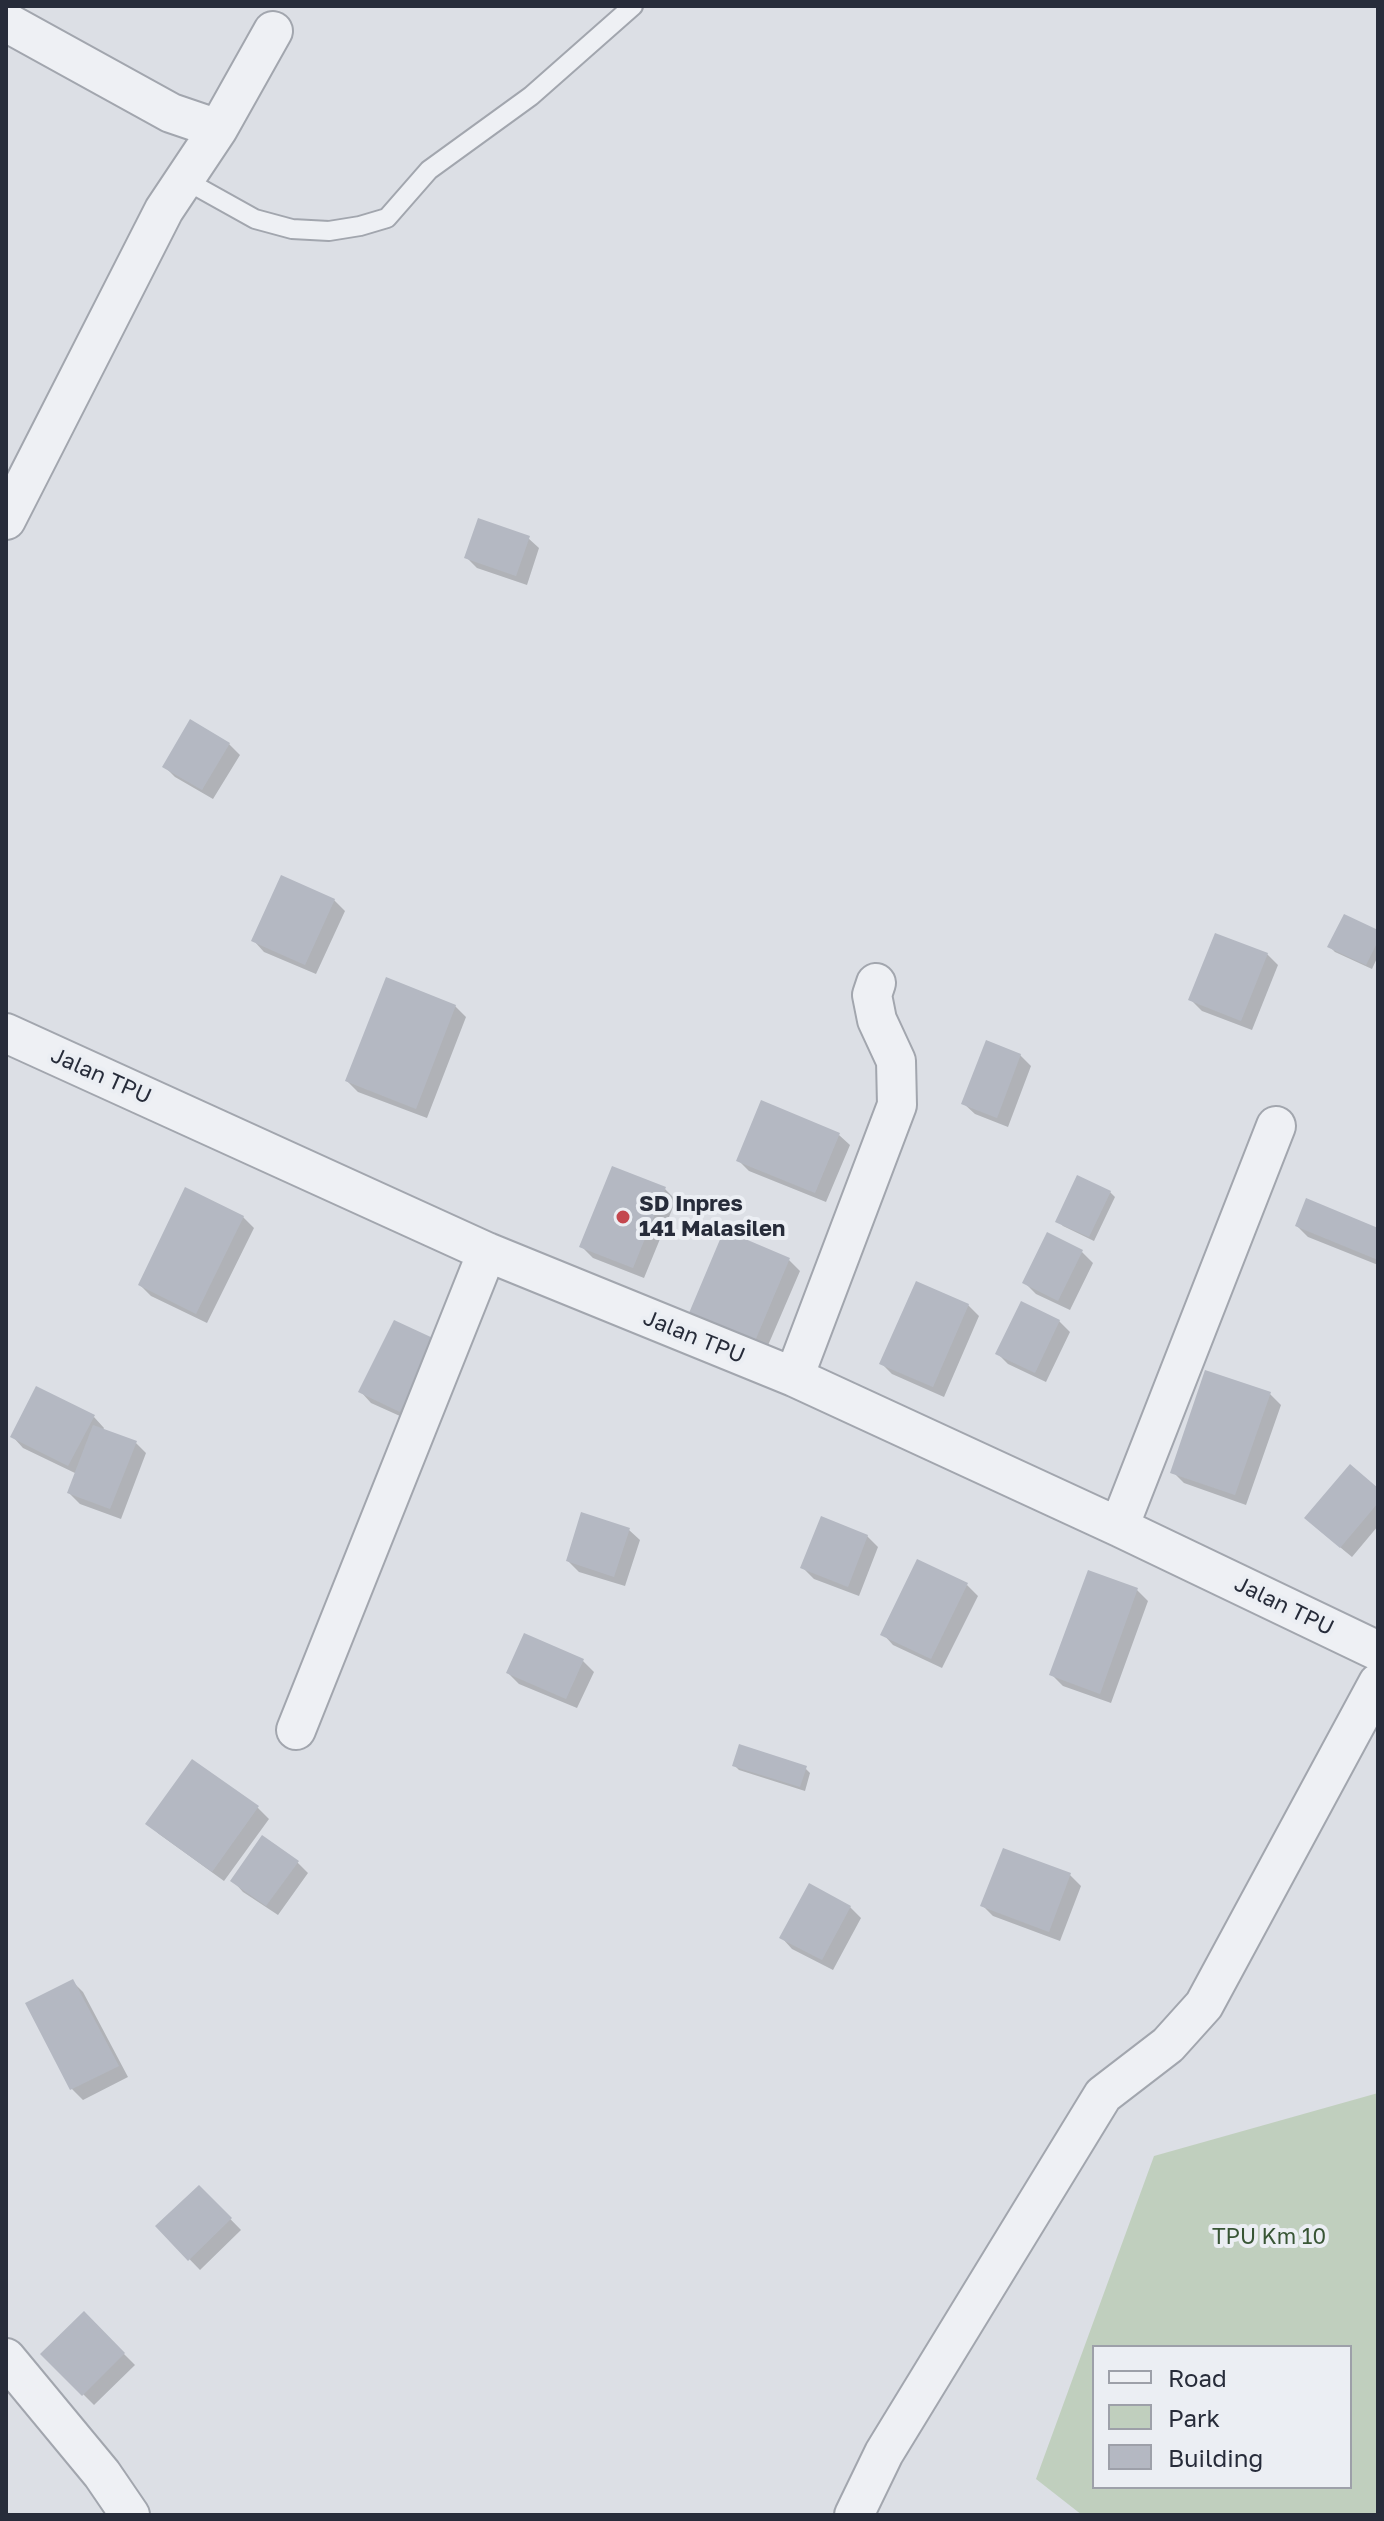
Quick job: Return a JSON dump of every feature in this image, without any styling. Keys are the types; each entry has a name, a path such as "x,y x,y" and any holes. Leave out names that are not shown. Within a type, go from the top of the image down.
{"street":[{"path":"6,22 171,113 218,129"},
{"path":"6,520 164,210 218,129 273,31"},
{"path":"794,1377 897,1105 896,1061 877,1020 872,995 876,983"},
{"name":"Jalan TPU","path":"6,1033 487,1252 794,1377 1378,1651"},
{"path":"1119,1527 1276,1126"},
{"path":"296,1730 487,1252"},
{"path":"854,2515 884,2453 1103,2095 1168,2045 1204,2005 1378,1683"},
{"path":"6,2358 102,2474 130,2515"}],"lane":[{"path":"185,180 255,219 292,229 329,231 387,218 429,170 531,96 633,6"}],"green space":[{"name":"TPU Km 10","path":"1378,2093 1378,2515 1082,2515 1036,2479 1154,2156"}],"building":[{"path":"478,518 530,536 516,576 464,558"},
{"path":"190,719 230,743 202,790 162,767"},
{"path":"281,875 335,899 305,965 251,941"},
{"path":"1344,914 1378,930 1378,941 1366,965 1327,947"},
{"path":"1215,933 1268,953 1241,1021 1188,1000"},
{"path":"386,977 456,1005 416,1109 345,1081"},
{"path":"986,1040 1021,1054 997,1118 961,1104"},
{"path":"761,1100 840,1133 815,1193 736,1161"},
{"name":"SD Inpres 141 Malasilen","path":"612,1166 666,1187 633,1268 579,1247"},
{"path":"1077,1175 1111,1191 1089,1237 1055,1222"},
{"path":"185,1187 244,1216 196,1314 138,1285"},
{"path":"1306,1198 1378,1228 1378,1260 1295,1226"},
{"path":"724,1230 790,1258 755,1341 689,1313"},
{"path":"1047,1232 1083,1250 1058,1301 1022,1283"},
{"path":"916,1281 969,1304 933,1387 879,1364"},
{"path":"1021,1301 1060,1320 1035,1373 995,1354"},
{"path":"394,1320 435,1339 400,1412 358,1392"},
{"path":"1205,1370 1271,1392 1235,1495 1170,1473"},
{"path":"36,1386 95,1415 68,1466 10,1437"},
{"path":"93,1425 137,1441 110,1509 67,1493"},
{"path":"1350,1464 1378,1488 1378,1503 1340,1548 1304,1518"},
{"path":"581,1512 630,1528 614,1577 566,1561"},
{"path":"821,1516 868,1535 848,1587 800,1568"},
{"path":"917,1559 968,1583 931,1659 880,1635"},
{"path":"1088,1570 1138,1588 1100,1694 1049,1675"},
{"path":"524,1633 584,1659 566,1699 506,1673"},
{"path":"739,1744 807,1766 800,1787 732,1766"},
{"path":"192,1759 259,1806 212,1872 145,1824"},
{"path":"262,1835 299,1861 266,1906 230,1881"},
{"path":"1003,1848 1071,1873 1049,1932 980,1906"},
{"path":"809,1883 851,1906 822,1960 779,1938"},
{"path":"73,1979 119,2066 70,2090 25,2003"},
{"path":"199,2185 232,2218 188,2261 155,2226"},
{"path":"84,2311 125,2353 82,2396 40,2354"}],"place":[{"name":"SD Inpres 141 Malasilen","path":"623,1217"}]}
